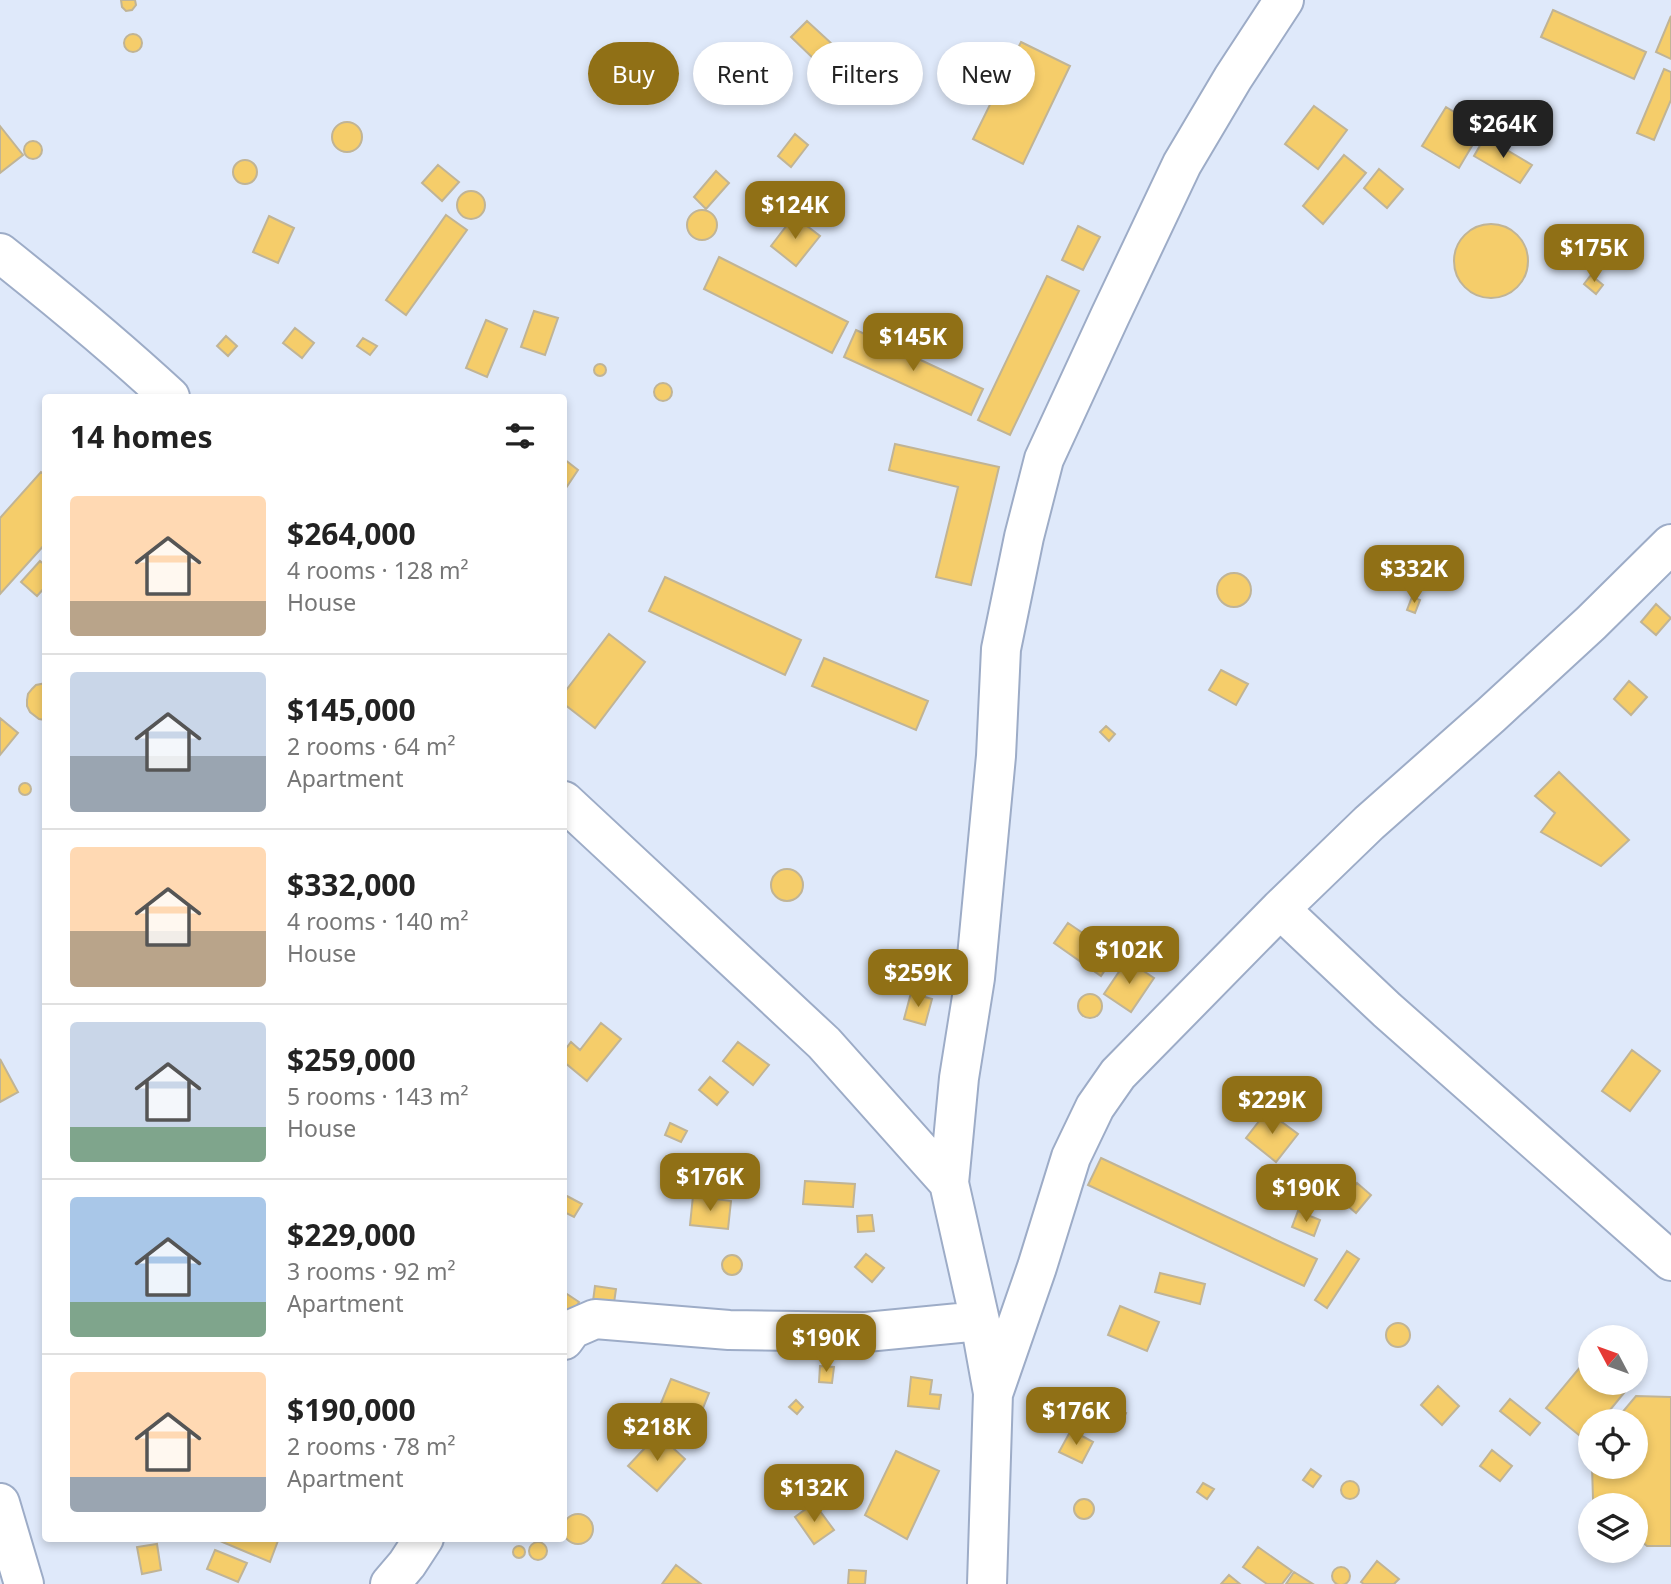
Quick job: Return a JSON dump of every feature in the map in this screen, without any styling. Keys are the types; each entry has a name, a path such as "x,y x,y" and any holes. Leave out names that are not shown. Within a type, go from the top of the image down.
{"street":[{"path":"987,1584 993,1393 949,1183 959,1078 975,978 996,756 1002,649 1024,537 1044,459 1182,164 1233,78 1284,0"},
{"path":"0,253 53,295 167,394"},
{"path":"993,1393 1037,1267 1071,1157 1096,1107 1118,1074 1280,909 1369,823 1591,623 1671,544"},
{"path":"567,804 824,1044 949,1183"},
{"path":"1280,909 1387,1010 1671,1261"},
{"path":"567,1336 572,1329 595,1319 729,1331 866,1332 980,1321"},
{"path":"0,1503 24,1584"},
{"path":"390,1584 421,1542"}],"building":[{"path":"121,0 135,0 136,5 132,10 126,11 122,7"},
{"path":"1553,10 1646,52 1634,79 1541,37"},
{"path":"1671,16 1671,59 1656,52"},
{"path":"807,21 830,42 807,42 807,52 791,37"},
{"path":"133,34 139,37 142,43 139,49 133,52 127,49 124,43 127,37"},
{"path":"1035,49 1070,66 1023,164 973,139 990,105 1035,105"},
{"path":"1664,69 1671,72 1671,100 1654,140 1637,133"},
{"path":"1314,106 1347,130 1318,169 1285,144"},
{"path":"1446,107 1482,129 1459,168 1422,146"},
{"path":"347,122 358,126 362,137 358,148 347,152 336,148 332,137 336,126"},
{"path":"0,126 23,155 0,173"},
{"path":"795,134 808,145 791,167 778,156"},
{"path":"1485,137 1532,165 1520,183 1474,156"},
{"path":"33,141 41,146 42,150 37,158 33,159 25,154 24,150 29,142"},
{"path":"1344,155 1366,173 1323,224 1303,206"},
{"path":"245,160 254,163 257,172 254,181 245,184 236,181 233,172 236,163"},
{"path":"438,165 459,182 442,201 422,183"},
{"path":"1379,169 1403,189 1387,208 1364,188"},
{"path":"716,171 729,183 706,209 694,197"},
{"path":"471,191 481,195 485,205 481,215 471,219 461,215 457,205 461,195"},
{"path":"702,210 713,214 717,225 713,236 702,240 691,236 687,225 691,214"},
{"path":"446,215 467,230 406,315 386,300"},
{"path":"269,216 294,228 278,263 253,252"},
{"path":"794,216 820,236 796,266 771,246"},
{"path":"1491,224 1512,230 1522,240 1528,261 1522,282 1512,292 1491,298 1470,292 1460,282 1454,261 1460,240 1470,230"},
{"path":"1078,226 1100,237 1083,270 1062,260"},
{"path":"719,257 848,322 832,353 704,289"},
{"path":"1591,275 1603,285 1596,294 1584,284"},
{"path":"1047,276 1079,291 1010,435 978,420"},
{"path":"534,311 558,318 545,355 521,347"},
{"path":"486,320 507,329 487,377 466,368"},
{"path":"295,328 314,343 302,358 283,343"},
{"path":"856,330 983,389 971,415 844,357"},
{"path":"226,336 237,346 228,356 217,346"},
{"path":"363,338 377,346 370,355 357,346"},
{"path":"600,364 606,370 600,376 594,370"},
{"path":"659,383 667,383 672,392 670,399 659,401 654,396 654,388"},
{"path":"895,444 999,467 971,585 936,577 958,487 889,470"},
{"path":"567,461 578,470 567,486"},
{"path":"42,473 42,547 0,594 0,518"},
{"path":"40,561 42,563 42,590 37,596 21,582"},
{"path":"1234,573 1246,578 1251,590 1246,602 1234,607 1222,602 1217,590 1222,578"},
{"path":"665,577 801,640 785,675 649,611"},
{"path":"1412,597 1420,600 1415,613 1407,610"},
{"path":"1656,604 1671,618 1656,635 1641,622"},
{"path":"609,634 645,662 595,728 567,706 567,689"},
{"path":"824,658 928,701 916,730 812,686"},
{"path":"1221,670 1248,684 1236,705 1209,690"},
{"path":"1629,681 1647,697 1631,715 1614,699"},
{"path":"42,684 42,720 30,712 27,706 28,694 36,685"},
{"path":"0,718 18,733 0,755"},
{"path":"1106,726 1115,734 1109,741 1100,732"},
{"path":"1559,772 1629,840 1601,866 1541,832 1555,813 1535,796"},
{"path":"25,783 31,789 25,795 19,789"},
{"path":"787,869 798,874 803,885 798,896 787,901 776,896 771,885 776,874"},
{"path":"1068,923 1115,955 1101,976 1054,943"},
{"path":"1127,960 1154,978 1131,1012 1104,994"},
{"path":"911,993 932,999 925,1025 904,1019"},
{"path":"1090,994 1099,997 1102,1006 1099,1015 1090,1018 1081,1015 1078,1006 1081,997"},
{"path":"601,1023 621,1039 587,1081 567,1064 567,1047 571,1042 580,1050"},
{"path":"738,1042 769,1065 753,1085 723,1061"},
{"path":"1632,1050 1660,1071 1630,1111 1602,1091"},
{"path":"0,1059 18,1092 0,1102"},
{"path":"710,1077 728,1092 717,1105 699,1090"},
{"path":"1267,1111 1298,1134 1276,1162 1246,1138"},
{"path":"670,1123 687,1131 681,1142 665,1135"},
{"path":"1101,1158 1317,1259 1304,1286 1088,1185"},
{"path":"805,1181 855,1184 853,1207 803,1204"},
{"path":"1357,1183 1371,1195 1356,1213 1342,1201"},
{"path":"567,1196 582,1204 574,1217 567,1214"},
{"path":"693,1196 731,1201 728,1229 690,1225"},
{"path":"1298,1211 1320,1220 1314,1236 1292,1227"},
{"path":"872,1215 874,1231 858,1232 857,1216"},
{"path":"1347,1251 1359,1259 1327,1308 1315,1300"},
{"path":"866,1254 884,1268 872,1282 855,1267"},
{"path":"732,1255 739,1258 742,1265 739,1272 732,1275 725,1272 722,1265 725,1258"},
{"path":"1160,1273 1205,1284 1200,1304 1155,1292"},
{"path":"595,1286 616,1289 614,1303 593,1301"},
{"path":"567,1294 579,1302 567,1319"},
{"path":"1120,1306 1159,1322 1147,1351 1108,1335"},
{"path":"1398,1323 1409,1330 1410,1335 1403,1346 1398,1347 1387,1340 1386,1335 1393,1324"},
{"path":"820,1366 834,1367 832,1383 819,1382"},
{"path":"1578,1370 1578,1395 1622,1395 1611,1409 1578,1409 1578,1434 1546,1408"},
{"path":"911,1377 932,1380 930,1394 941,1395 939,1409 908,1406"},
{"path":"671,1379 709,1393 697,1423 686,1419 680,1435 661,1428 667,1412 659,1408"},
{"path":"1438,1386 1459,1406 1442,1425 1421,1405"},
{"path":"1636,1396 1671,1397 1671,1546 1648,1546 1648,1493 1593,1493 1592,1479 1648,1479 1648,1409 1625,1409"},
{"path":"1092,1399 1126,1413 1120,1427 1085,1413"},
{"path":"1510,1399 1540,1423 1530,1435 1500,1411"},
{"path":"796,1400 803,1407 797,1414 789,1407"},
{"path":"1071,1430 1093,1442 1082,1463 1059,1452"},
{"path":"658,1434 685,1459 657,1491 628,1466"},
{"path":"1492,1450 1512,1466 1500,1481 1480,1466"},
{"path":"896,1451 939,1471 907,1539 865,1515"},
{"path":"1311,1469 1321,1476 1313,1487 1303,1480"},
{"path":"1350,1481 1356,1484 1359,1490 1356,1496 1350,1499 1344,1496 1341,1490 1344,1484"},
{"path":"1203,1483 1214,1489 1207,1499 1197,1492"},
{"path":"1084,1499 1091,1502 1094,1509 1091,1516 1084,1519 1077,1516 1074,1509 1077,1502"},
{"path":"814,1503 834,1530 814,1544 795,1517"},
{"path":"584,1515 592,1523 589,1540 578,1544 567,1540 567,1518"},
{"path":"222,1542 278,1542 270,1562"},
{"path":"538,1542 544,1545 547,1551 544,1557 538,1560 532,1557 529,1551 532,1545"},
{"path":"157,1544 161,1570 142,1574 137,1547"},
{"path":"519,1546 525,1552 519,1558 513,1552"},
{"path":"1258,1547 1292,1571 1282,1584 1267,1584 1243,1567"},
{"path":"215,1550 247,1563 238,1582 207,1569"},
{"path":"1377,1561 1399,1579 1394,1584 1361,1582"},
{"path":"676,1565 701,1584 662,1584"},
{"path":"1341,1567 1347,1570 1350,1576 1347,1582 1341,1585 1335,1582 1332,1576 1335,1570"},
{"path":"849,1570 866,1571 865,1584 848,1584"},
{"path":"1294,1572 1313,1584 1286,1584"},
{"path":"1229,1575 1240,1584 1221,1584"}]}
